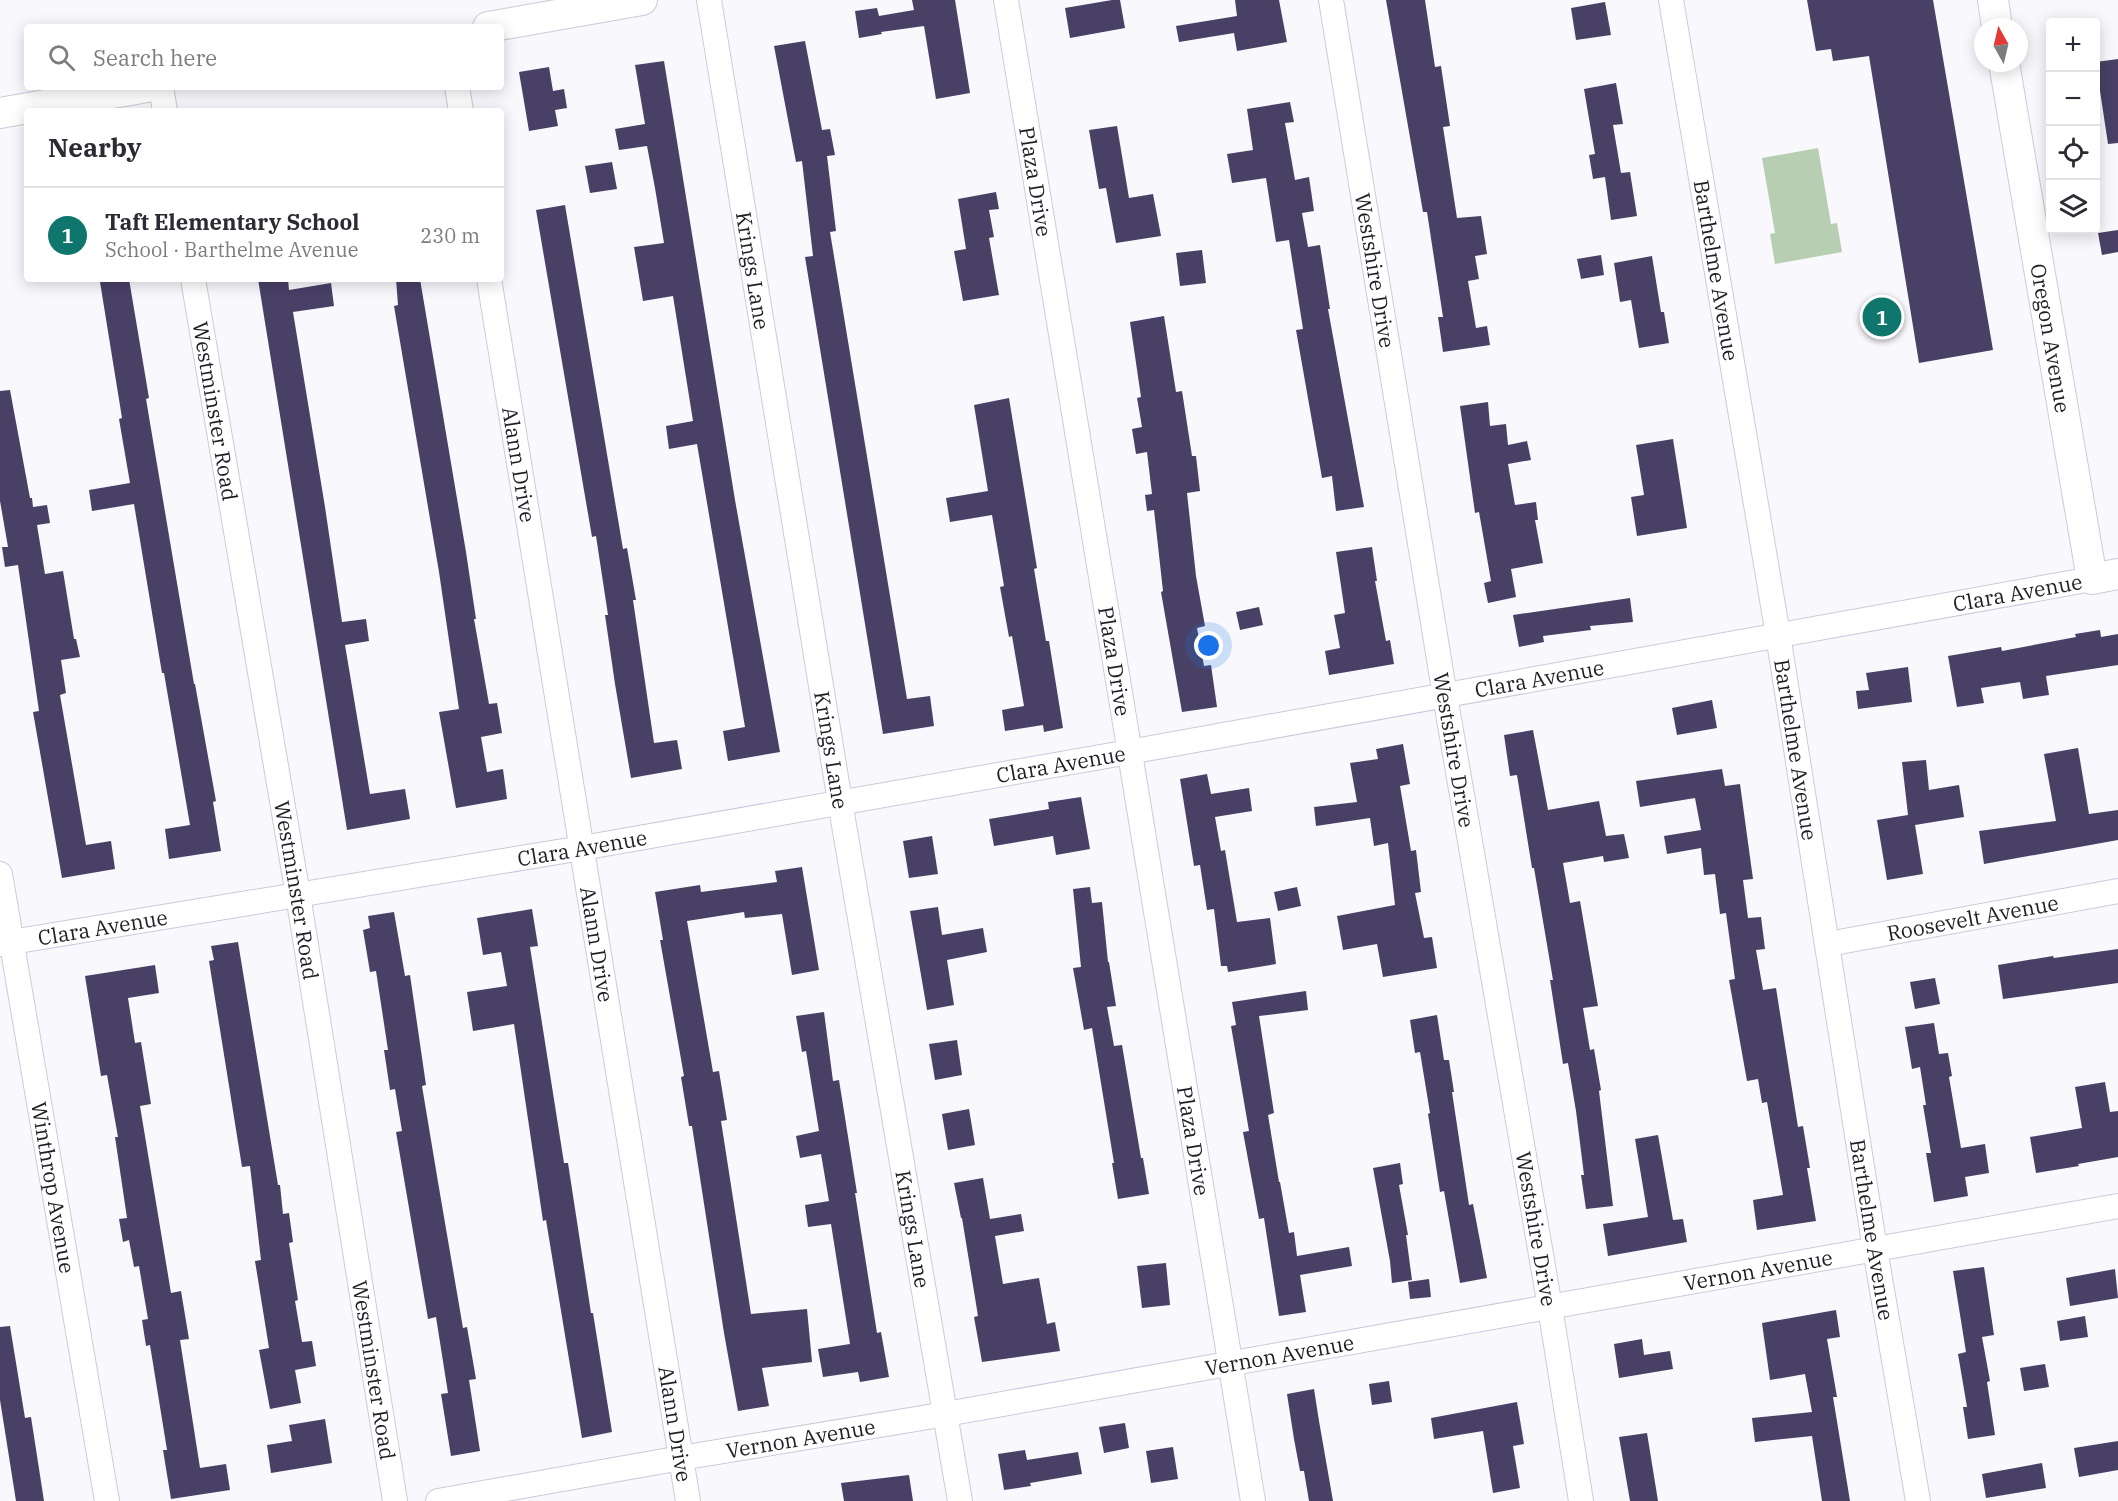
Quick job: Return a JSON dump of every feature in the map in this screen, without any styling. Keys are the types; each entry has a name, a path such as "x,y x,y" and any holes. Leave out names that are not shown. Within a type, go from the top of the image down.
{"street":[{"path":"504,24 642,0"},
{"name":"Krings Lane","path":"709,0 840,802 960,1501"},
{"name":"Plaza Drive","path":"1006,0 1253,1501"},
{"name":"Westshire Drive","path":"1331,0 1445,696 1581,1501"},
{"name":"Barthelme Avenue","path":"1671,0 1778,635 1875,1249 1918,1501"},
{"path":"1993,0 1996,18"},
{"name":"Oregon Avenue","path":"2006,72 2105,576"},
{"path":"28,108 130,90"},
{"path":"162,90 164,108"},
{"path":"458,90 461,108"},
{"path":"0,113 24,109"},
{"name":"Westminster Road","path":"194,282 298,895 395,1501"},
{"name":"Alann Drive","path":"489,282 688,1501"},
{"name":"Clara Avenue","path":"6,943 582,848 1445,696 2105,576"},
{"name":"Winthrop Avenue","path":"0,874 6,943 107,1501"},
{"name":"Roosevelt Avenue","path":"1828,944 2118,891"},
{"name":"Vernon Avenue","path":"438,1501 945,1414 2118,1206"}],"green space":[{"path":"1818,148 1831,224 1837,223 1842,252 1775,264 1770,234 1775,233 1762,158"}],"building":[{"path":"912,0 955,0 970,93 936,99 924,26 881,32 882,34 859,38 855,11 877,8 879,16 914,10"},
{"path":"1120,0 1125,28 1070,38 1065,8"},
{"path":"1235,0 1279,0 1287,42 1237,51 1234,33 1179,42 1176,26 1237,16"},
{"path":"1386,0 1425,0 1435,67 1441,66 1450,126 1443,127 1457,218 1481,216 1487,254 1475,256 1479,279 1468,281 1476,328 1487,326 1490,345 1443,352 1438,317 1443,317 1427,212 1423,212"},
{"path":"1807,0 1933,0 1993,350 1919,363 1869,56 1833,61 1831,49 1816,51"},
{"path":"1605,2 1611,35 1576,40 1571,8"},
{"path":"805,41 822,130 830,129 835,155 827,156 836,231 830,232 907,699 930,696 934,726 883,734 805,257 813,256 802,161 796,162 774,46"},
{"path":"2118,59 2118,143 2108,144 2100,91 2100,61"},
{"path":"664,61 735,500 780,752 728,761 723,731 745,727 697,444 669,449 666,426 693,421 673,296 643,301 634,247 664,243 655,188 647,146 619,150 615,129 645,124 635,65"},
{"path":"549,67 553,91 564,89 567,108 555,110 558,126 529,131 519,72"},
{"path":"1616,83 1623,124 1613,125 1621,173 1630,172 1637,216 1611,220 1605,177 1593,179 1589,155 1595,154 1584,89"},
{"path":"1290,102 1294,122 1285,123 1295,180 1309,177 1314,211 1302,213 1308,247 1320,245 1330,309 1328,309 1364,507 1336,511 1332,476 1322,478 1296,330 1303,329 1289,240 1276,242 1266,178 1232,183 1227,154 1253,150 1247,109"},
{"path":"1117,126 1129,198 1153,194 1161,236 1116,243 1106,188 1099,189 1089,130"},
{"path":"612,162 617,189 590,193 585,166"},
{"path":"996,192 999,209 989,210 994,237 989,238 999,295 963,301 954,251 966,249 958,199"},
{"path":"565,205 623,549 627,548 636,600 633,600 654,743 677,740 682,769 631,778 605,615 608,615 596,536 592,537 536,210"},
{"path":"2118,230 2118,252 2102,255 2098,234"},
{"path":"1202,250 1206,283 1180,286 1176,253"},
{"path":"1601,255 1604,275 1581,279 1577,259"},
{"path":"1652,256 1661,312 1664,312 1669,343 1639,348 1631,300 1620,302 1614,263"},
{"path":"100,282 130,282 149,398 146,399 216,801 213,802 221,851 169,859 165,829 190,825 134,504 92,511 89,490 130,483 119,419 122,418"},
{"path":"258,282 288,282 289,290 331,283 334,306 293,312 342,622 366,619 369,641 345,645 370,794 405,789 410,819 347,830"},
{"path":"396,282 421,282 489,704 497,703 502,733 481,737 487,772 503,769 507,799 456,808 439,712 459,709 439,572 394,306 398,305"},
{"path":"1164,316 1176,392 1182,391 1192,456 1196,456 1200,491 1187,493 1196,576 1205,626 1197,628 1204,666 1211,665 1217,707 1182,712 1161,592 1163,591 1154,510 1147,511 1145,495 1152,494 1147,452 1136,454 1132,429 1142,427 1137,398 1141,397 1130,322"},
{"path":"10,390 30,498 32,498 33,507 47,505 50,523 37,525 45,574 63,571 74,639 76,639 80,657 61,660 66,693 60,695 86,845 111,841 115,869 62,878 33,712 39,711 18,565 5,567 2,547 8,547 0,501 0,391"},
{"path":"1009,398 1037,568 1034,569 1046,641 1049,641 1063,728 1044,732 1043,725 1005,731 1002,710 1024,706 1012,636 1009,637 1000,587 1004,586 992,515 950,522 946,498 988,491 974,405"},
{"path":"1488,402 1490,426 1506,424 1508,445 1527,441 1531,460 1508,464 1515,505 1536,502 1538,520 1535,520 1543,563 1511,569 1516,597 1488,603 1484,583 1491,581 1479,512 1475,513 1460,406"},
{"path":"1673,439 1687,528 1637,536 1631,497 1644,495 1636,445"},
{"path":"1372,547 1377,581 1375,581 1386,641 1390,640 1394,664 1329,675 1325,651 1340,648 1334,615 1345,613 1336,552"},
{"path":"1630,598 1633,622 1590,626 1591,630 1543,636 1544,642 1519,647 1513,615"},
{"path":"1259,607 1263,625 1240,630 1236,612"},
{"path":"2100,630 2101,637 2118,634 2118,665 2046,676 2049,695 2023,699 2020,682 1981,688 1984,703 1957,707 1948,656 2001,647 2002,651 2076,637 2075,634"},
{"path":"1908,667 1912,702 1858,709 1856,691 1869,690 1866,673"},
{"path":"1712,700 1717,728 1677,735 1672,708"},
{"path":"1533,730 1548,810 1599,801 1606,836 1624,834 1629,858 1604,862 1603,856 1563,863 1570,903 1580,901 1598,1006 1583,1008 1590,1050 1594,1049 1601,1090 1599,1091 1613,1206 1586,1209 1576,1111 1568,1063 1563,1064 1550,980 1553,980 1534,868 1532,868 1517,775 1510,776 1504,735"},
{"path":"1403,744 1410,784 1400,786 1411,851 1416,850 1421,892 1415,893 1424,938 1432,937 1437,968 1383,977 1377,944 1343,950 1337,916 1395,905 1388,843 1374,846 1370,818 1316,826 1314,807 1357,802 1350,763 1378,759 1376,749"},
{"path":"2078,748 2089,814 2118,810 2118,840 1984,864 1979,831 2056,821 2044,754"},
{"path":"1926,760 1929,790 1959,785 1964,817 1915,825 1923,874 1887,880 1877,820 1908,815 1902,762"},
{"path":"1722,769 1725,786 1740,784 1753,879 1743,880 1748,918 1761,917 1765,949 1756,950 1763,990 1776,988 1798,1127 1803,1126 1816,1221 1757,1230 1753,1200 1783,1195 1767,1102 1762,1103 1758,1079 1747,1081 1729,980 1735,979 1726,913 1720,914 1715,874 1704,875 1701,848 1667,854 1664,836 1701,830 1695,798 1640,807 1636,781"},
{"path":"1207,774 1211,794 1249,788 1252,811 1215,817 1221,851 1225,850 1237,922 1270,918 1276,964 1228,972 1227,966 1221,966 1214,909 1207,910 1200,865 1194,866 1180,779"},
{"path":"1081,797 1090,849 1056,855 1053,836 994,846 989,819 1049,809 1048,802"},
{"path":"932,836 938,874 909,878 903,841"},
{"path":"802,867 819,970 792,975 782,914 745,918 744,912 687,921 713,1072 719,1071 727,1120 721,1121 751,1314 807,1309 812,1362 762,1368 769,1406 738,1411 692,1126 689,1126 681,1077 684,1076 660,940 663,940 655,892 700,885 701,892 777,882 775,871"},
{"path":"1090,887 1092,903 1102,902 1108,962 1116,1006 1107,1007 1114,1046 1122,1045 1149,1194 1118,1199 1092,1028 1084,1030 1073,968 1081,967 1073,889"},
{"path":"1297,887 1301,906 1278,911 1274,892"},
{"path":"938,907 942,935 983,928 987,952 947,960 954,1005 927,1010 910,911"},
{"path":"532,909 538,946 530,947 564,1163 568,1163 612,1432 582,1438 546,1220 543,1221 514,1024 473,1031 467,992 507,986 501,952 483,955 477,918"},
{"path":"394,912 405,976 410,975 426,1085 422,1086 463,1328 467,1327 476,1379 469,1380 480,1451 451,1456 441,1394 448,1393 436,1317 428,1319 396,1132 402,1131 395,1089 390,1090 384,1050 388,1050 376,971 370,972 363,930 370,928 368,916"},
{"path":"238,942 283,1214 289,1213 293,1242 289,1243 302,1342 312,1341 316,1366 295,1370 301,1403 270,1409 259,1350 269,1348 255,1261 261,1260 250,1166 242,1167 209,961 214,960 211,946"},
{"path":"2118,949 2118,983 2003,999 1998,965"},
{"path":"155,965 159,993 128,998 135,1043 141,1042 151,1104 140,1106 171,1293 181,1291 189,1339 180,1340 200,1468 226,1464 230,1490 171,1499 163,1450 167,1450 150,1345 146,1346 142,1320 148,1319 139,1266 134,1267 129,1240 123,1242 119,1219 127,1218 115,1137 118,1137 107,1075 101,1076 85,976"},
{"path":"1935,978 1940,1004 1915,1009 1910,982"},
{"path":"1306,991 1308,1010 1259,1016 1274,1113 1268,1115 1279,1182 1289,1233 1294,1232 1297,1256 1349,1247 1352,1266 1300,1275 1306,1312 1279,1316 1264,1218 1259,1219 1243,1132 1249,1131 1231,1026 1236,1025 1232,1002"},
{"path":"824,1012 833,1081 839,1080 877,1333 881,1332 889,1377 860,1382 858,1372 823,1377 818,1349 850,1344 831,1224 808,1227 805,1205 829,1201 821,1154 800,1158 796,1136 819,1131 806,1051 802,1052 796,1016"},
{"path":"1437,1015 1444,1060 1449,1060 1469,1205 1473,1204 1487,1278 1460,1283 1444,1191 1440,1192 1420,1052 1415,1053 1410,1020"},
{"path":"1934,1023 1939,1054 1948,1053 1952,1076 1949,1077 1961,1148 1985,1144 1989,1173 1965,1177 1968,1196 1934,1202 1926,1153 1931,1153 1923,1105 1926,1105 1920,1067 1912,1069 1905,1027"},
{"path":"957,1040 962,1075 935,1080 929,1044"},
{"path":"2105,1082 2110,1112 2118,1111 2118,1157 2036,1173 2030,1137 2082,1128 2075,1087"},
{"path":"969,1109 975,1145 948,1150 942,1114"},
{"path":"1658,1135 1673,1220 1683,1219 1687,1242 1608,1256 1603,1224 1648,1217 1635,1139"},
{"path":"1400,1163 1403,1184 1399,1185 1408,1235 1406,1235 1412,1280 1392,1283 1373,1168"},
{"path":"983,1178 990,1219 1021,1214 1024,1231 995,1236 1003,1284 1039,1278 1047,1324 1055,1322 1060,1351 982,1362 974,1317 978,1316 954,1183"},
{"path":"1166,1263 1170,1305 1142,1308 1137,1266"},
{"path":"1984,1267 1994,1335 1982,1337 1990,1381 1987,1382 1995,1435 1968,1439 1963,1407 1967,1407 1958,1354 1966,1352 1953,1271"},
{"path":"2115,1269 2118,1298 2070,1306 2066,1278"},
{"path":"1429,1279 1431,1297 1410,1299 1408,1282"},
{"path":"1836,1310 1840,1337 1827,1339 1837,1397 1833,1397 1850,1501 1822,1501 1812,1436 1755,1442 1752,1418 1812,1412 1805,1374 1770,1380 1762,1323"},
{"path":"2085,1316 2088,1337 2060,1341 2057,1321"},
{"path":"10,1326 25,1418 31,1417 44,1501 16,1501 0,1400 0,1327"},
{"path":"1642,1339 1644,1355 1670,1351 1673,1369 1619,1378 1614,1344"},
{"path":"2045,1364 2049,1387 2024,1391 2020,1368"},
{"path":"1389,1381 1392,1402 1372,1405 1369,1384"},
{"path":"1314,1389 1333,1501 1309,1501 1304,1471 1300,1471 1294,1439 1287,1394"},
{"path":"1517,1402 1524,1444 1513,1446 1520,1488 1493,1493 1483,1431 1434,1439 1431,1418"},
{"path":"325,1419 332,1463 271,1473 267,1445 292,1441 289,1425"},
{"path":"1125,1423 1129,1448 1104,1453 1099,1427"},
{"path":"1647,1433 1658,1501 1630,1501 1619,1437"},
{"path":"2118,1441 2118,1470 2079,1477 2074,1448"},
{"path":"1173,1447 1178,1479 1151,1483 1146,1451"},
{"path":"1025,1450 1027,1460 1078,1452 1082,1474 1004,1490 998,1454"},
{"path":"2042,1463 2046,1488 1986,1498 1982,1474"},
{"path":"909,1475 913,1501 844,1501 841,1483"}],"place":[{"name":"Taft Elementary School","path":"1882,317"}]}
